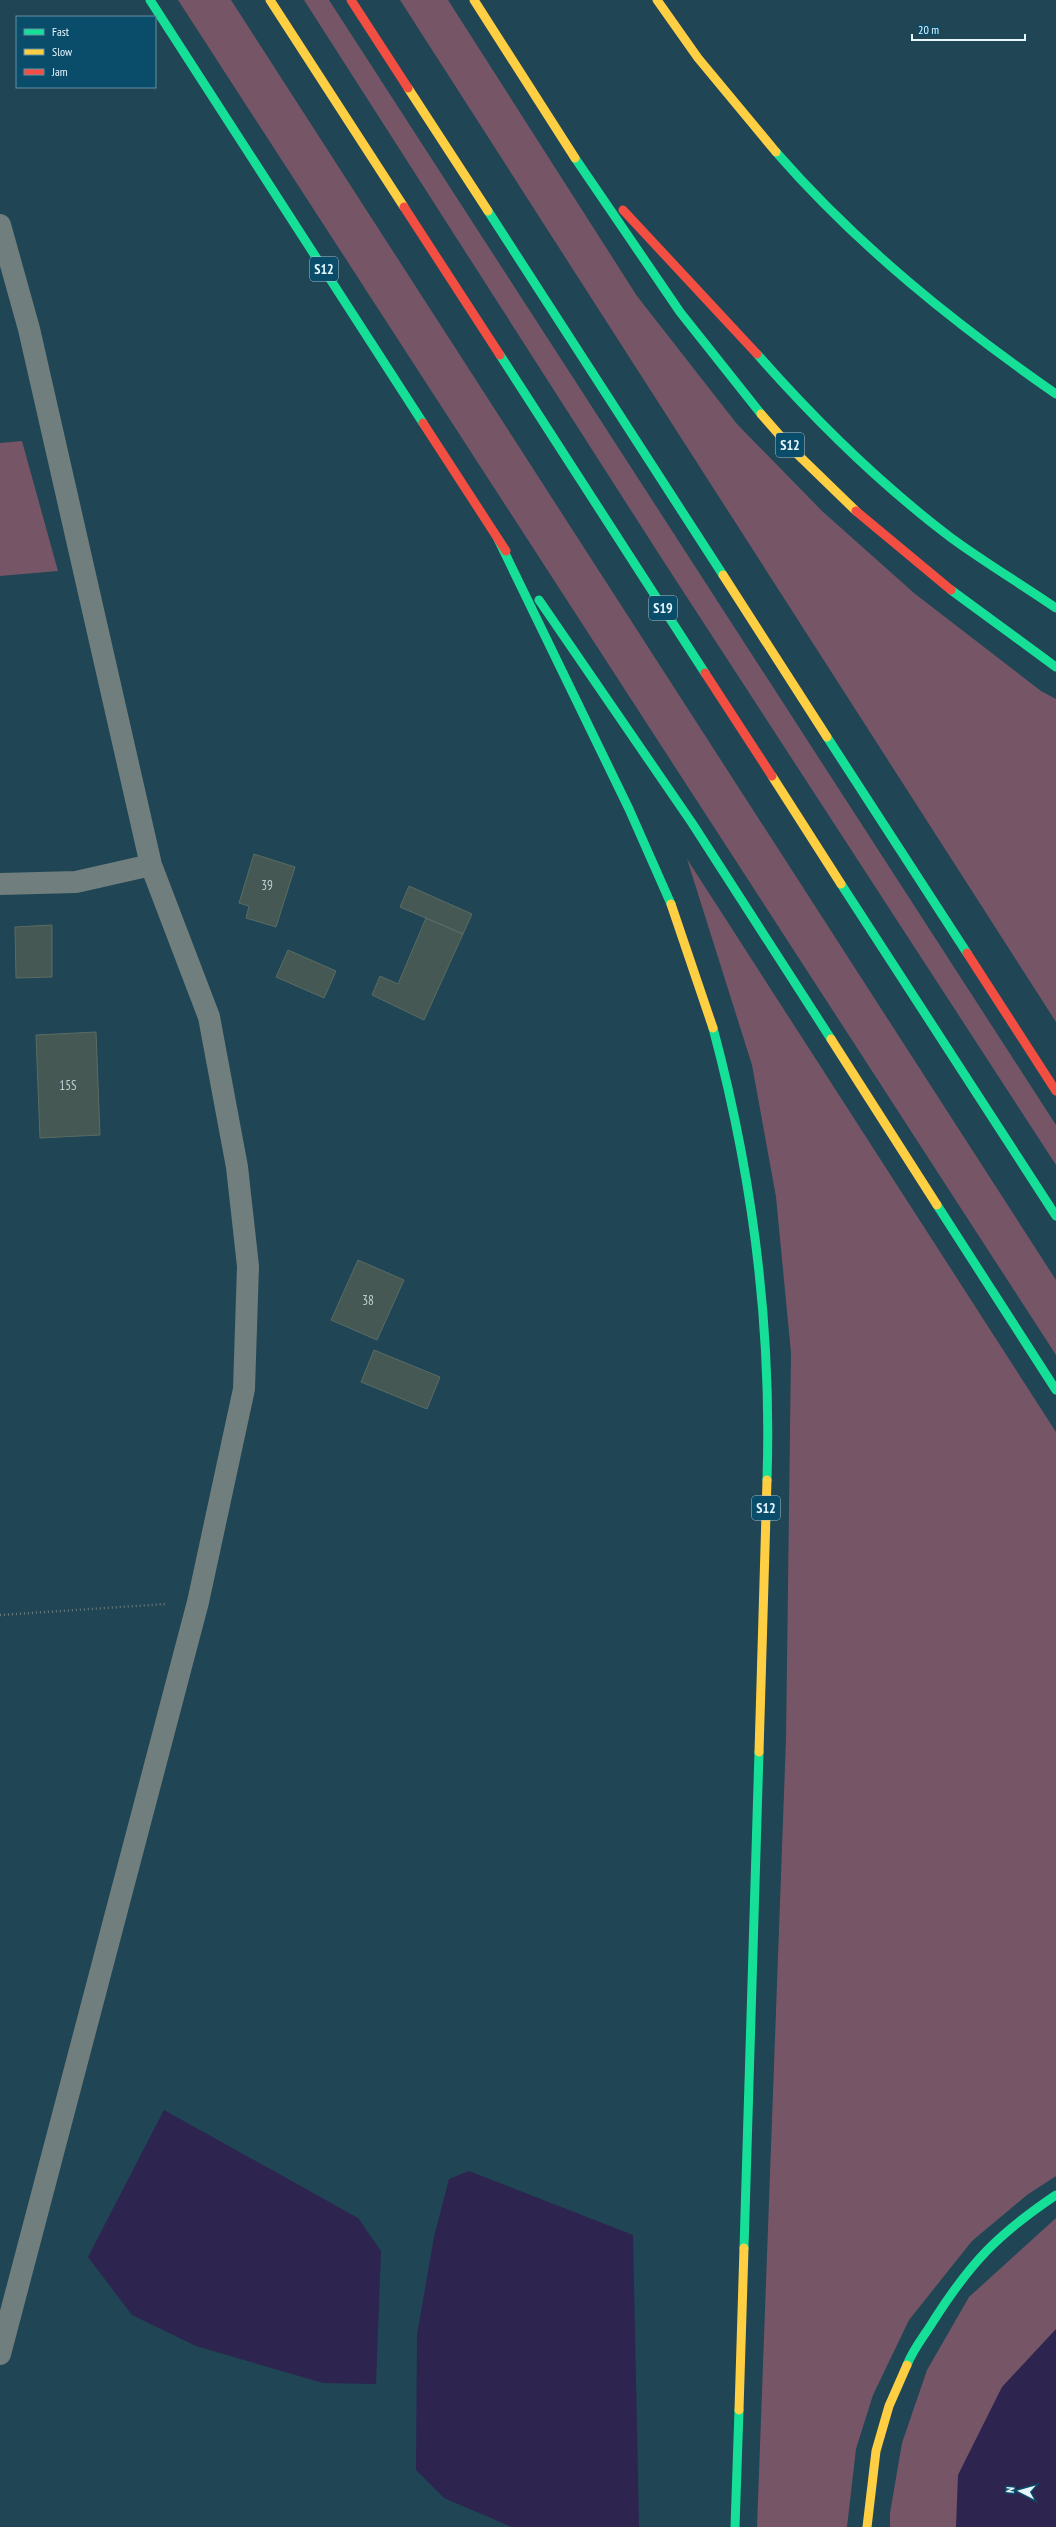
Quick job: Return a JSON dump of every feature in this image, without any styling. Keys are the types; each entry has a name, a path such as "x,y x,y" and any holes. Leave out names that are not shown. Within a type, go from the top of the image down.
{"main road":[{"name":"S12","path":"150,0 498,539 635,822 676,917 698,978 726,1078 744,1162 757,1252 767,1372 766,1483 735,2527"},
{"name":"S19","path":"270,0 1056,1216"},
{"path":"350,0 1056,1091"},
{"name":"S12","path":"474,0 582,167 692,329 758,411 794,450 856,511 920,568 992,623 1056,667"},
{"path":"657,0 676,28 750,122 864,245 938,310 1056,394"},
{"path":"582,167 728,321 801,404 878,478 951,537 1056,608"},
{"path":"498,539 692,823 1056,1390"},
{"path":"867,2527 876,2451 888,2406 909,2359 958,2281 987,2248 1020,2219 1056,2195"}],"street":[{"path":"0,225 29,329 151,865 209,1017 237,1167 248,1266 244,1389 198,1602 0,2354"},
{"path":"0,884 76,882 151,865"}],"path":[{"path":"0,1615 198,1602"}],"shaded area":[{"path":"178,0 231,0 1056,1280 1056,1355"},
{"path":"304,0 329,0 1056,1125 1056,1165 664,562"},
{"path":"400,0 448,0 637,296 737,424 822,511 914,593 1041,691 1056,699 1056,1022"},
{"path":"22,441 58,571 0,576 0,443"},
{"path":"687,859 1056,1432 1056,2176 1027,2195 972,2241 909,2320 873,2395 856,2449 847,2527 757,2527 786,1739 791,1353 776,1197 752,1065"},
{"path":"164,2110 358,2218 381,2251 376,2384 323,2383 196,2346 132,2315 88,2257"},
{"path":"469,2171 633,2235 639,2527 512,2527 444,2498 416,2470 417,2335 434,2237 449,2179"},
{"path":"1056,2218 1056,2527 890,2527 890,2513 902,2443 927,2370 969,2297"},
{"path":"1056,2329 1056,2527 956,2527 958,2475 1002,2387"}],"building":[{"path":"254,854 295,867 276,927 246,918 249,906 239,903"},
{"path":"409,886 472,914 463,934 400,907"},
{"path":"426,918 463,934 424,1020 372,995 380,976 398,984"},
{"path":"52,925 52,977 16,978 15,927"},
{"path":"288,950 336,971 324,998 276,977"},
{"path":"96,1032 100,1135 40,1138 36,1035"},
{"path":"358,1260 404,1280 377,1340 331,1320"},
{"path":"374,1350 440,1377 427,1409 361,1382"}],"traffic: fast":[{"path":"150,0 423,423"},
{"path":"776,152 840,219 908,282 944,311 1056,394"},
{"path":"575,158 680,312 761,414"},
{"path":"488,211 723,575"},
{"path":"757,354 825,427 898,495 950,537 1056,608"},
{"path":"500,355 705,673"},
{"path":"498,539 629,809 671,904"},
{"path":"951,590 1056,667"},
{"path":"539,600 692,823 831,1039"},
{"path":"827,737 967,953"},
{"path":"841,884 1056,1216"},
{"path":"713,1028 739,1140 757,1252 763,1309 766,1365 768,1422 767,1480"},
{"path":"937,1205 1056,1390"},
{"path":"744,2248 759,1752"},
{"path":"907,2365 916,2348 947,2300 987,2250 1018,2223 1056,2195"},
{"path":"735,2527 739,2410"}],"traffic: slow":[{"path":"270,0 404,207"},
{"path":"474,0 575,158"},
{"path":"657,0 698,58 776,152"},
{"path":"408,88 488,211"},
{"path":"761,414 790,447 856,511"},
{"path":"723,575 827,737"},
{"path":"772,776 841,884"},
{"path":"671,904 713,1028"},
{"path":"831,1039 937,1205"},
{"path":"759,1752 767,1480"},
{"path":"739,2410 744,2248"},
{"path":"867,2527 876,2451 889,2406 907,2365"}],"traffic: jam":[{"path":"351,0 408,88"},
{"path":"404,207 500,355"},
{"path":"623,210 757,354"},
{"path":"423,423 506,551"},
{"path":"856,511 951,590"},
{"path":"705,673 772,776"},
{"path":"967,953 1056,1091"}]}
